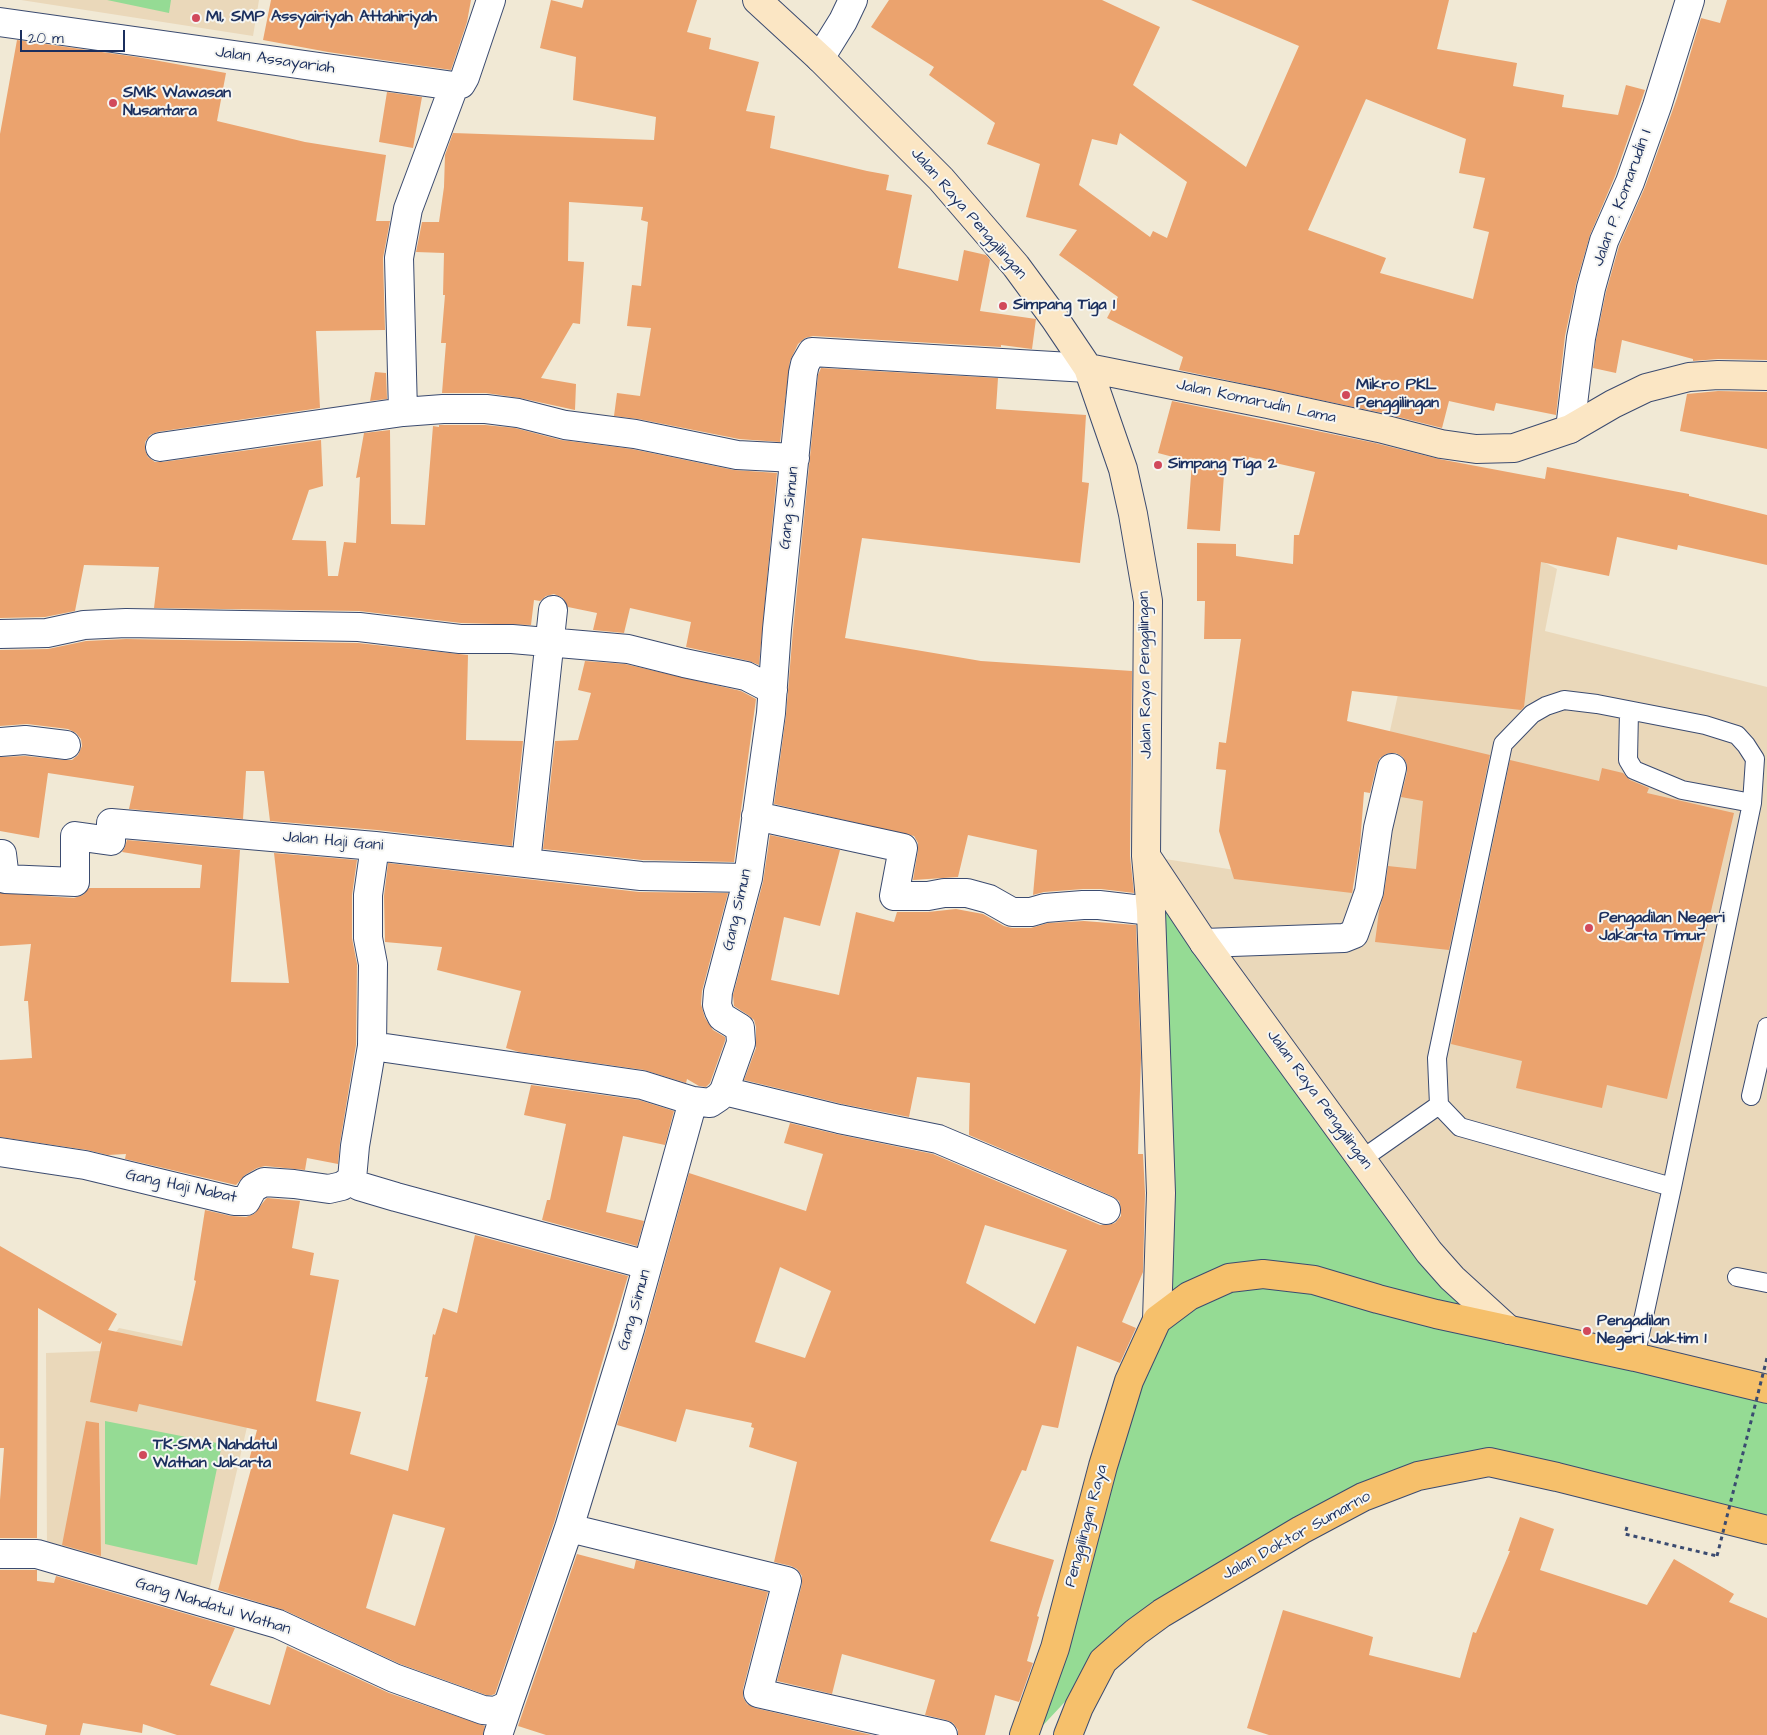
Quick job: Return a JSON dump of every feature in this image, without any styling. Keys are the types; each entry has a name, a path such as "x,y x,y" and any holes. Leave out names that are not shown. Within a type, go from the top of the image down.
{"main road":[{"name":"Jalan Raya Penggilingan","path":"757,0 820,58 941,179 1016,266 1088,368 1122,469 1133,514 1148,601 1146,856 1151,911 1161,1193 1158,1320"},
{"name":"Jalan Komarudin Lama","path":"1088,368 1268,404 1441,444 1476,449 1514,448 1570,429 1612,404 1646,388 1689,377 1718,375 1767,376"},
{"name":"Jalan Raya Penggilingan","path":"1146,856 1204,943 1429,1252 1452,1278 1509,1330"},
{"path":"1158,1320 1189,1296 1229,1278 1263,1274 1314,1280 1388,1302 1635,1357 1767,1389"},
{"name":"Penggilingan Raya","path":"1024,1735 1055,1648 1103,1466 1128,1381 1158,1320"},
{"name":"Jalan Doktor Sumarno","path":"1068,1735 1079,1707 1104,1661 1142,1627 1162,1613 1301,1530 1363,1498 1418,1476 1489,1462 1557,1477 1767,1530"}],"street":[{"path":"403,412 399,258 408,209 454,86 461,84 465,77 491,0"},
{"path":"820,58 843,21 853,0"},
{"name":"Jalan P. Komarudin I","path":"1570,429 1581,338 1601,250 1630,182 1657,106 1690,0"},
{"name":"Jalan Assayariah","path":"0,22 454,86"},
{"name":"Gang Simun","path":"724,1091 742,1036 740,1028 722,1017 718,1005 718,992 748,878 771,713 805,364 812,352 1088,368"},
{"path":"160,447 403,412 443,409 486,409 518,413 565,425 635,434 737,455 795,458"},
{"path":"526,863 554,610"},
{"path":"0,634 47,633 84,625 187,624 360,627 460,639 512,638 628,649 746,676 772,690"},
{"path":"0,742 25,740 66,745"},
{"path":"1204,943 1344,938 1354,934 1369,892 1378,828 1392,768"},
{"path":"756,816 903,848 894,896 967,893 989,899 1012,912 1031,912 1045,908 1083,905 1151,911"},
{"name":"Jalan Haji Gani","path":"0,854 2,854 5,879 75,882 75,836 111,841 111,823 375,846 641,876 748,878"},
{"path":"375,846 368,895 368,938 373,964 372,1046 355,1146 352,1179 359,1186 396,1197 647,1265"},
{"path":"372,1046 642,1085 693,1101 710,1103 724,1091 839,1119 938,1139 1106,1210"},
{"name":"Gang Simun","path":"498,1735 569,1528 630,1329 693,1101"},
{"name":"Gang Haji Nabat","path":"0,1152 86,1166 234,1201 246,1201 253,1188 264,1182 329,1189 342,1186 352,1179"},
{"path":"569,1528 787,1581 758,1693 943,1735"},
{"name":"Gang Nahdatul Wathan","path":"0,1554 37,1554 278,1624 394,1678 483,1710 495,1711 512,1693"}],"lane":[{"path":"1635,1357 1672,1187 1752,802 1755,759 1737,735 1705,725 1564,700 1546,706 1532,714 1503,744 1437,1058 1439,1105 1460,1127 1672,1187"},
{"path":"1629,711 1628,760 1634,770 1682,790 1752,802"},
{"path":"1751,1096 1767,1027"},
{"path":"1362,1159 1439,1105"},
{"path":"1737,1277 1767,1283"}],"path":[{"path":"1625,1534 1717,1556 1767,1358"}],"shaded area":[{"name":"MI, SMP Assyairiyah Attahiriyah","path":"21,0 259,0 253,36"},
{"path":"1439,509 1557,569 1545,631 1767,687 1767,1387 1509,1330 1429,1252 1146,856 1355,889"},
{"name":"TK-SMA Nahdatul Wathan Jakarta","path":"119,1328 263,1358 209,1591 47,1552 46,1353 101,1351"}],"green space":[{"path":"107,0 171,0 169,13"},
{"path":"1146,856 1362,1159 1509,1330 1767,1388 1767,1530 1489,1462 1417,1476 1103,1661 1034,1735 1157,1320"},
{"path":"105,1421 222,1444 197,1565 105,1544"}],"building":[{"path":"271,0 471,0 467,22 451,70 328,52 263,40"},
{"path":"551,0 582,8 584,0 697,0 687,32 711,38 709,49 759,62 746,111 775,116 770,148 889,175 886,190 912,195 898,268 958,281 964,250 986,255 990,260 980,311 1036,319 1032,349 1001,345 1001,347 813,336 805,338 798,344 790,361 780,442 739,439 614,416 617,393 640,396 651,328 627,326 632,285 641,286 648,222 641,220 643,207 569,202 568,261 584,262 580,324 573,323 541,378 576,384 575,410 486,393 442,393 446,343 441,343 445,295 443,295 444,253 416,252 422,222 439,222 444,187 445,155 453,133 654,140 656,117 573,100 576,57 540,48"},
{"path":"889,0 1102,0 1160,27 1133,85 1246,167 1299,46 1191,0 1449,0 1437,49 1517,63 1513,86 1564,95 1562,107 1618,115 1626,85 1645,90 1615,176 1590,235 1576,284 1565,336 1556,415 1496,403 1494,411 1449,401 1442,428 1382,413 1179,370 1183,357 1107,318 1118,297 1059,255 1077,230 1026,217 1040,164 987,144 995,123 929,75 934,67 871,27","holes":["1366,99 1466,139 1459,173 1485,178 1473,228 1489,232 1473,299 1380,273 1386,258 1308,230","1120,133 1187,182 1167,238 1153,231 1150,237 1079,185 1092,139 1117,145"]},
{"path":"1727,0 1767,0 1767,360 1718,359 1693,361 1693,359 1622,340 1616,373 1593,368 1596,340 1606,292 1619,246 1645,187 1677,98 1701,18 1720,23"},
{"path":"17,40 137,57 226,73 217,121 305,142 386,155 376,221 390,221 383,258 385,330 316,331 320,408 157,432 150,435 145,442 145,450 148,457 155,462 162,462 321,440 323,486 309,490 292,540 326,541 328,576 338,576 344,542 356,543 360,477 356,478 364,433 390,430 391,524 425,525 433,426 439,427 439,425 485,425 515,428 561,440 632,449 734,470 777,473 759,665 686,647 691,622 630,608 624,633 593,630 597,613 568,607 563,598 554,594 546,596 540,601 534,600 531,625 461,623 359,611 154,608 159,567 84,565 75,611 45,617 0,618 0,134"},
{"path":"387,92 422,97 413,148 379,142"},
{"path":"821,368 998,378 996,409 1086,415 1082,482 1089,483 1080,563 862,538 845,638 981,661 1132,671 1130,856 1134,893 1083,889 1044,892 1033,895 1037,850 968,835 958,877 913,880 918,850 918,843 914,836 774,804 786,715 818,375"},
{"path":"375,372 386,373 387,399 370,401"},
{"path":"1718,391 1767,392 1767,449 1680,431 1687,394"},
{"path":"1172,401 1375,443 1439,459 1545,479 1547,467 1689,494 1689,496 1767,515 1767,565 1678,545 1677,550 1617,537 1609,576 1541,562 1524,707 1521,710 1352,691 1347,721 1490,755 1449,950 1375,942 1388,866 1416,869 1423,801 1401,797 1407,764 1403,757 1396,753 1388,753 1380,758 1370,793 1364,792 1360,845 1352,893 1234,879 1219,831 1226,770 1216,769 1219,742 1226,743 1241,639 1204,639 1205,601 1197,601 1197,543 1236,544 1236,556 1293,564 1294,535 1299,535 1315,472 1249,457 1247,465 1225,460 1220,531 1187,529 1192,462 1158,453"},
{"path":"126,639 358,643 468,655 466,740 523,741 512,846 377,830 270,821 264,771 246,771 243,819 129,809 134,786 48,773 39,838 0,831 0,757 25,756 72,760 78,755 82,746 81,739 76,733 68,729 27,724 0,726 0,650 48,649 86,641"},
{"path":"585,661 625,664 741,691 756,699 734,862 642,860 543,849 555,741 578,740 591,693 578,690"},
{"name":"Pengadilan Negeri Jakarta Timur","path":"1510,760 1599,781 1602,768 1623,773 1630,780 1649,788 1647,793 1734,813 1667,1099 1607,1085 1602,1108 1516,1088 1522,1061 1451,1044"},
{"path":"770,835 840,850 820,926 784,917 771,980 839,995 856,912 894,922 897,912 928,912 956,909 983,914 1004,926 1012,928 1031,928 1048,923 1084,921 1136,925 1141,1058 1138,1154 1143,1154 1145,1193 1143,1272 1122,1322 1136,1328 1120,1363 1077,1346 1058,1428 1042,1425 1026,1471 1022,1470 990,1541 1054,1560 1037,1616 1039,1617 1027,1661 1033,1663 1019,1702 995,1695 985,1735 958,1735 958,1730 953,1723 925,1715 935,1680 842,1654 832,1694 777,1681 802,1584 802,1576 797,1569 774,1562 797,1462 749,1447 754,1428 751,1427 752,1423 686,1409 676,1442 617,1425 645,1333 689,1173 806,1211 823,1154 784,1143 790,1123 933,1154 1100,1225 1115,1223 1121,1216 1119,1201 1112,1196 969,1135 970,1083 917,1077 909,1117 842,1104 744,1080 756,1048 756,1027 754,1020 734,1006 733,995 763,882","holes":["985,1225 1067,1250 1035,1324 966,1283","780,1267 831,1291 805,1358 755,1342"]},
{"path":"127,840 240,850 231,982 289,983 274,853 357,860 352,895 352,938 357,964 356,1045 338,1164 307,1158 305,1170 265,1166 245,1175 236,1185 125,1159 126,1154 108,1155 0,1137 0,1060 32,1058 28,1001 24,1001 31,944 0,946 0,893 74,898 83,895 89,888 200,888 202,865 122,852"},
{"path":"388,863 639,892 728,893 702,991 701,1004 705,1018 713,1030 725,1037 710,1083 706,1087 699,1086 687,1079 686,1083 644,1070 519,1052 506,1048 521,991 437,970 442,947 385,942 384,896"},
{"path":"531,1085 639,1100 674,1111 665,1145 623,1136 606,1212 644,1221 637,1246 542,1220 547,1200 550,1200 566,1124 524,1115"},
{"path":"267,1198 300,1201 292,1248 314,1253 310,1275 339,1280 316,1401 361,1412 350,1454 408,1471 428,1377 425,1377 433,1334 435,1335 443,1308 457,1313 475,1235 628,1276 554,1523 495,1694 486,1695 400,1664 284,1610 218,1590 251,1469 247,1468 257,1430 139,1404 137,1412 90,1402 102,1341 100,1344 38,1308 37,1538 0,1538 0,1500 4,1448 0,1448 0,1246 117,1314 108,1330 182,1346 196,1281 194,1280 205,1210 231,1216 246,1217 254,1214","holes":["393,1514 445,1528 415,1626 366,1608"]},
{"path":"86,1421 99,1423 101,1556 62,1545"},
{"path":"1520,1517 1554,1529 1540,1570 1647,1605 1674,1559 1734,1594 1729,1602 1767,1618 1767,1735 1269,1735 1247,1728 1283,1610 1373,1637 1369,1655 1460,1678 1473,1632 1476,1633 1510,1551 1508,1551"},
{"path":"577,1554 634,1569 636,1560 768,1592 743,1689 743,1697 747,1704 755,1708 872,1735 546,1735 518,1726"},
{"path":"0,1570 37,1570 37,1581 54,1583 56,1576 235,1628 210,1685 270,1705 287,1646 389,1693 485,1726 483,1735 177,1735 143,1724 142,1733 83,1723 80,1735 45,1735 47,1725 0,1714"}],"place":[{"name":"MI, SMP Assyairiyah Attahiriyah","path":"196,18"},
{"name":"SMK Wawasan Nusantara","path":"113,103"},
{"name":"Simpang Tiga 1","path":"1003,306"},
{"name":"Mikro PKL Penggilingan","path":"1346,395"},
{"name":"Simpang Tiga 2","path":"1158,465"},
{"name":"Pengadilan Negeri Jakarta Timur","path":"1589,928"},
{"name":"Pengadilan Negeri Jaktim 1","path":"1587,1331"},
{"name":"TK-SMA Nahdatul Wathan Jakarta","path":"143,1455"}]}
